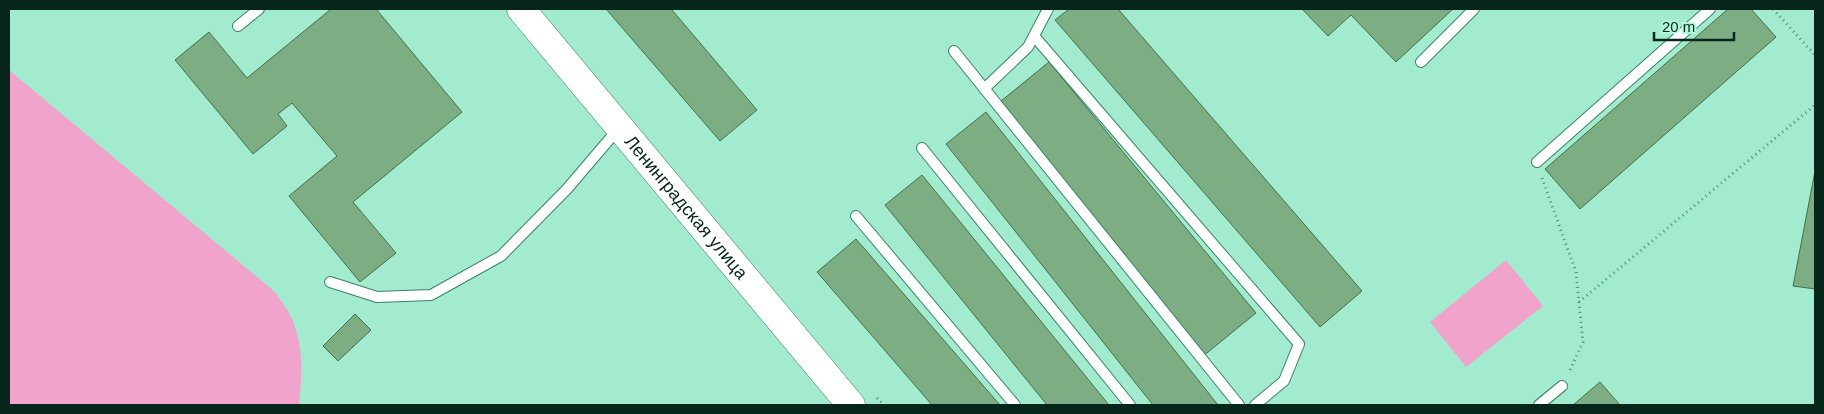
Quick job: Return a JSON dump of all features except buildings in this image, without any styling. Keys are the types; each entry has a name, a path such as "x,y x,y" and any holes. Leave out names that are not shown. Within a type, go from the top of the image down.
{"street":[{"name":"Ленинградская улица","path":"521,9 851,405"}],"lane":[{"path":"238,26 259,9"},
{"path":"984,89 1028,47 1048,9"},
{"path":"1421,62 1474,9"},
{"path":"1537,162 1710,9"},
{"path":"1034,36 1300,344 1284,380 1255,405"},
{"path":"954,51 1239,405"},
{"path":"330,282 377,297 431,295 501,256 567,189 620,128"},
{"path":"922,148 1130,405"},
{"path":"856,216 1016,405"},
{"path":"1539,405 1562,386"}],"path":[{"path":"1772,9 1815,55"},
{"path":"1579,302 1815,106"},
{"path":"1537,162 1576,272 1583,342 1562,386"}],"shaded area":[{"path":"9,70 275,292 290,316 299,340 301,372 299,405 9,405"},
{"path":"1506,260 1543,306 1466,367 1430,322"}]}
